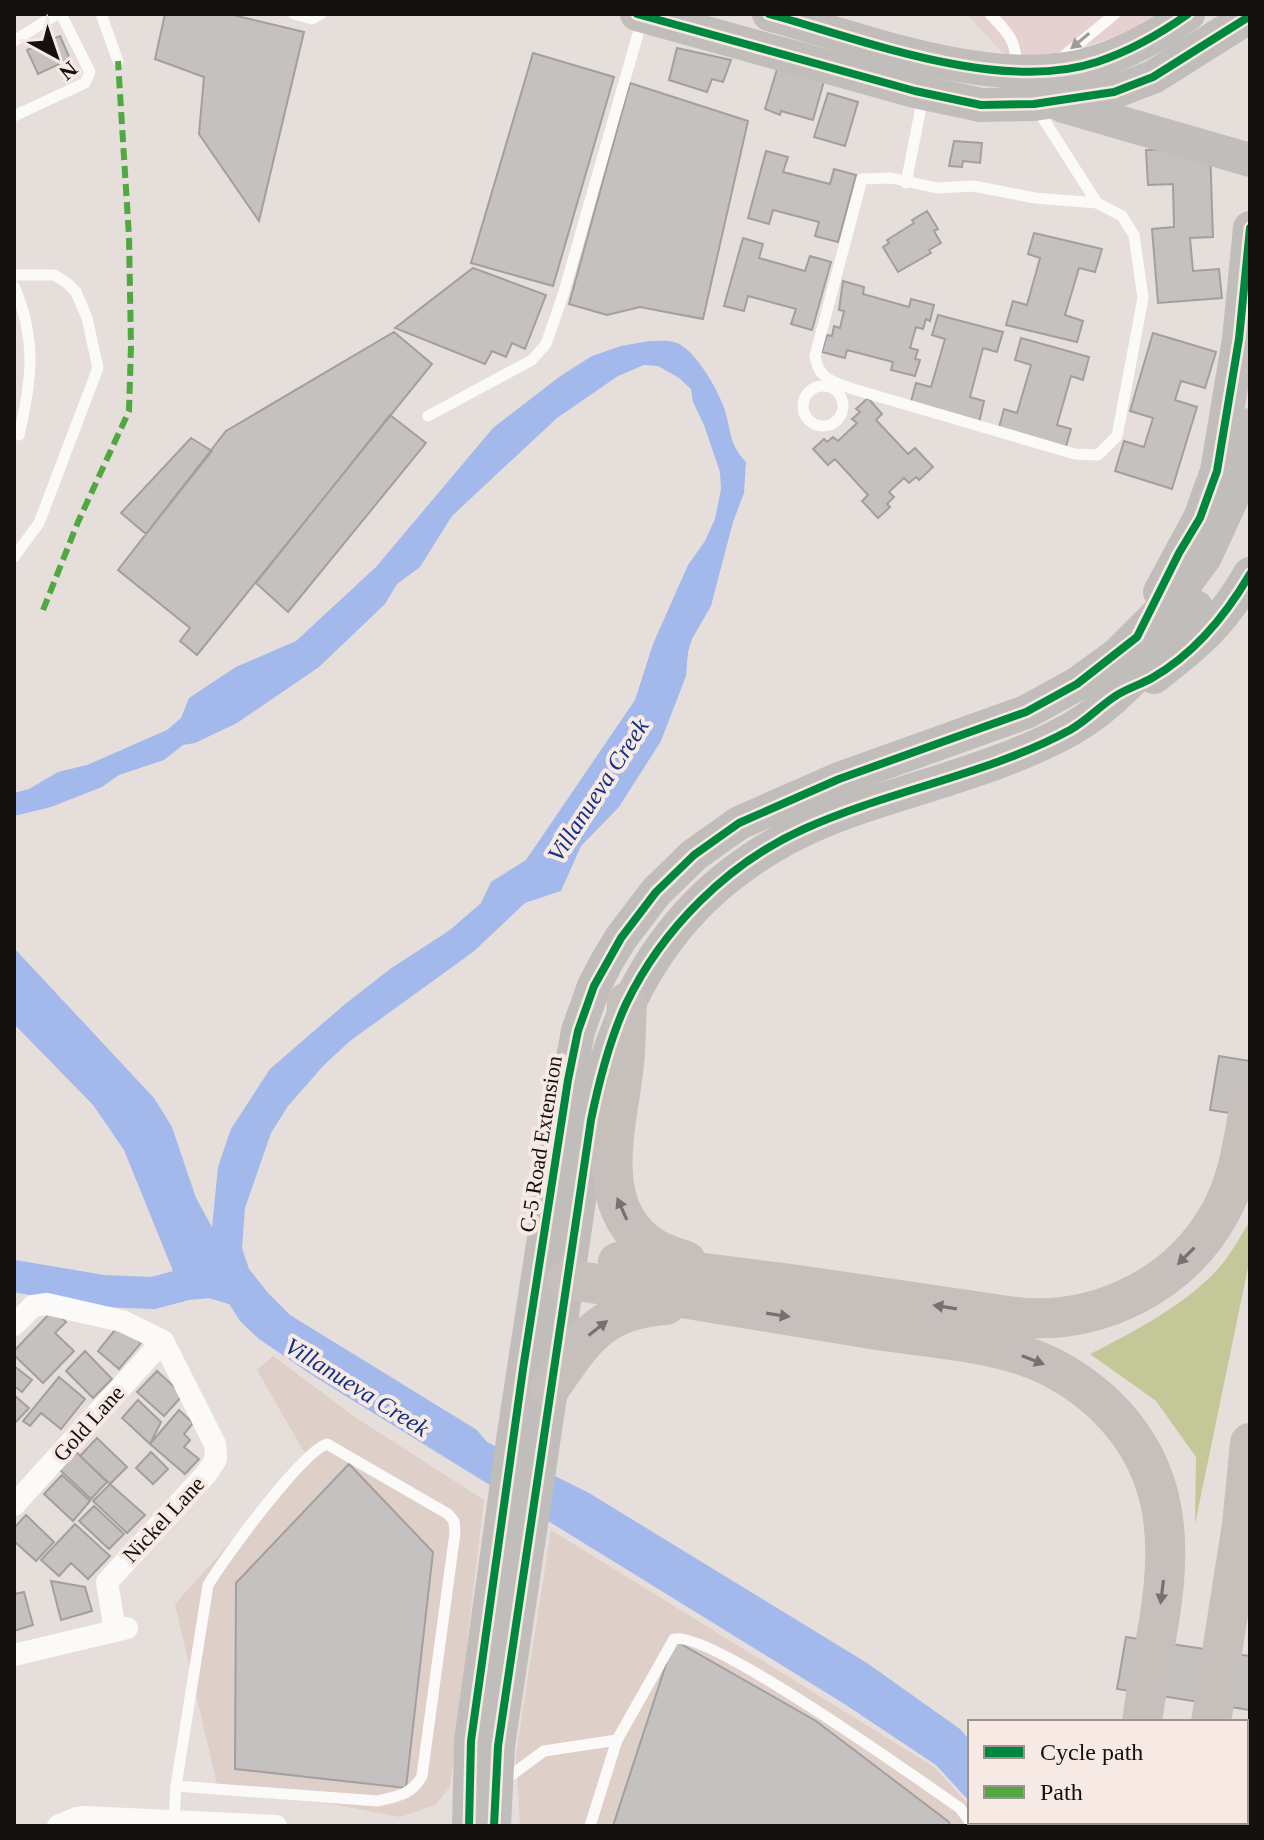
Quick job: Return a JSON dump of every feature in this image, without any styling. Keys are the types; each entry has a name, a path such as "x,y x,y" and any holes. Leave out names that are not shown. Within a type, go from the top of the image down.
{"highway":[{"path":"627,1002 624,1065 612,1150 620,1207 635,1232 656,1249 731,1277"},
{"path":"568,1267 731,1277 1031,1319 1063,1319 1118,1304 1135,1296 1167,1274 1192,1251 1214,1223 1233,1184 1250,1102"},
{"path":"568,1267 701,1303 1013,1352 1054,1369 1100,1400 1124,1425 1142,1452 1156,1486 1164,1523 1162,1596 1142,1720"},
{"path":"550,1388 584,1339 607,1320 655,1306 701,1303"},
{"path":"1211,1720 1242,1525 1250,1443"}],"main road":[{"path":"769,14 919,56 985,70 1246,166"},
{"path":"640,15 923,93 981,105 1037,88 1138,46 1188,14"},
{"path":"1037,88 1114,92 1153,77 1248,16"},
{"path":"1137,637 1211,493 1233,387 1249,240"},
{"name":"C-5 Road Extension","path":"526,1448 550,1388 597,1089 627,1002 655,956 688,915 719,884 766,848 829,818 1002,759 1055,737 1089,717 1114,696 1154,677 1202,639 1225,614 1232,498 1250,425"},
{"name":"C-5 Road Extension","path":"494,1826 494,1788 515,1532 562,1120 578,1031 594,986 621,938 638,914 684,865 739,823 839,779 1026,712 1077,684 1137,637 1177,595 1226,566 1250,514"},
{"name":"C-5 Road Extension","path":"469,1826 471,1741 515,1532"}],"street":[{"path":"14,1325 33,1306 47,1304 122,1321 163,1341"},
{"name":"Gold Lane","path":"14,1505 163,1341"},
{"name":"Nickel Lane","path":"14,1655 121,1629 107,1582 207,1473 216,1459 215,1444 163,1341"},
{"path":"58,1826 85,1817 276,1826"}],"lane":[{"path":"14,41 59,14 90,72 85,83 14,116"},
{"path":"101,14 118,61"},
{"path":"294,14 312,19 321,14"},
{"path":"990,14 1009,34 1097,203"},
{"path":"1037,88 1072,47 1115,14"},
{"path":"428,416 532,360 546,344 563,295 640,15"},
{"path":"906,183 923,93"},
{"path":"1097,203 1035,198 973,186 937,188 891,178 862,179 815,356 817,369 826,382 842,400 841,414 830,424 822,426 808,419 803,404 805,396 826,382 1075,454 1098,455 1117,436 1143,298 1134,235 1122,216 1097,203"},
{"path":"14,275 54,275 76,292 87,318 98,368 39,523 14,557"},
{"path":"14,286 29,328 32,364 28,400 19,435"},
{"path":"842,400 853,389"},
{"path":"174,1821 176,1786 208,1585 225,1557 296,1469 318,1447 327,1444 448,1514 454,1521 455,1533 422,1776 416,1787 406,1794 378,1801 176,1786"},
{"path":"590,1826 617,1740 674,1639 688,1639 744,1664 960,1808 968,1819"},
{"path":"494,1788 544,1751 617,1740"}],"shaded area":[{"path":"966,14 1161,14 1132,32 1063,52 1007,57"},
{"path":"273,1356 355,1417 484,1500 450,1787 435,1805 400,1817 332,1804 219,1793 175,1604 307,1457 257,1370"},
{"path":"551,1530 934,1767 968,1804 968,1824 993,1826 520,1826 516,1754"}],"green space":[{"path":"1250,1221 1250,1258 1195,1524 1196,1457 1156,1401 1090,1354 1143,1326 1196,1290 1223,1263"}],"water":[{"name":"Villanueva Creek","path":"665,341 682,345 689,351 720,397 733,442 746,462 744,493 733,522 711,606 692,639 686,676 661,741 619,807 581,846 561,891 525,903 473,952 350,1041 288,1106 271,1133 245,1208 242,1248 249,1269 290,1315 477,1430 487,1442 589,1493 867,1663 960,1729 968,1738 968,1800 936,1765 846,1705 315,1377 259,1339 240,1321 223,1294 173,1271 124,1150 93,1105 14,1024 14,948 154,1098 172,1127 196,1198 212,1227 218,1167 231,1129 270,1069 390,969 450,930 481,903 491,882 526,860 635,700 653,644 688,565 705,541 715,519 721,489 720,472 691,389 658,366 644,365 618,376 557,418 452,516 420,567 397,584 385,604 319,667 237,723 195,743 183,745 164,760 119,775 102,787 51,807 14,816 14,793 29,789 58,772 87,765 167,730 181,718 189,698 236,667 296,641 376,567 493,428 559,377 592,356 621,346"}],"building":[{"path":"165,14 229,14 304,32 259,221 199,134 204,77 155,59"},
{"path":"60,36 70,59 38,74 27,50"},
{"path":"677,48 731,60 723,82 712,79 707,92 669,80"},
{"path":"533,53 614,77 553,286 471,263"},
{"path":"778,66 824,81 813,120 781,111 780,115 765,109"},
{"path":"630,83 748,121 703,319 640,307 607,315 569,304"},
{"path":"828,93 858,102 845,146 814,137"},
{"path":"954,141 982,143 980,163 963,161 962,167 949,166"},
{"path":"1210,148 1213,237 1190,238 1193,271 1219,269 1222,298 1158,303 1152,229 1174,227 1173,184 1148,185 1146,150"},
{"path":"766,151 788,157 783,172 830,184 834,169 856,175 838,242 815,236 819,222 773,210 769,224 748,218"},
{"path":"927,211 938,229 934,231 941,243 929,250 931,253 898,272 883,247 889,243 887,240"},
{"path":"1034,233 1102,249 1095,272 1079,268 1065,315 1083,321 1077,342 1006,325 1013,301 1027,305 1040,258 1028,254"},
{"path":"743,238 763,244 759,258 805,271 810,256 831,262 812,330 791,324 796,309 748,296 744,311 724,306"},
{"path":"473,268 546,295 525,349 512,343 506,357 492,351 485,364 395,328"},
{"path":"843,281 864,287 863,294 909,307 911,299 934,305 930,321 926,319 923,329 916,327 910,348 918,350 915,359 920,360 915,376 891,370 893,362 847,350 845,358 822,352 827,335 832,336 834,326 840,328 844,311 839,310"},
{"path":"938,315 1003,332 997,352 983,348 970,397 984,401 979,423 910,405 916,383 931,387 945,339 932,335"},
{"path":"394,332 432,364 197,655 180,641 190,628 118,570 226,431"},
{"path":"1153,333 1216,352 1205,388 1181,381 1175,400 1197,407 1172,489 1115,471 1124,441 1144,447 1153,418 1130,411"},
{"path":"1021,338 1089,357 1083,380 1071,376 1057,425 1071,429 1065,450 998,431 1004,409 1017,413 1031,365 1015,360"},
{"path":"868,398 882,414 876,420 908,454 915,448 933,467 919,480 916,477 909,483 904,478 889,492 894,497 887,504 890,507 878,518 862,501 868,495 835,459 828,465 813,449 824,439 827,442 833,437 838,441 857,423 852,419 860,412 856,409"},
{"path":"390,415 426,443 288,612 256,583"},
{"path":"191,438 212,451 146,534 121,513"},
{"path":"1219,1056 1250,1061 1250,1116 1210,1110"},
{"path":"53,1310 66,1322 55,1333 74,1351 43,1383 14,1355 14,1351"},
{"path":"119,1325 141,1343 119,1369 98,1351"},
{"path":"85,1351 112,1379 93,1398 66,1371"},
{"path":"14,1366 32,1380 22,1392 14,1386"},
{"path":"157,1371 183,1395 164,1416 137,1392"},
{"path":"59,1377 85,1399 61,1429 41,1413 30,1426 23,1421"},
{"path":"14,1395 29,1408 14,1424"},
{"path":"138,1400 161,1422 150,1444 122,1418"},
{"path":"179,1410 193,1423 184,1434 190,1440 184,1447 199,1459 185,1474 150,1444"},
{"path":"97,1438 127,1467 110,1484 80,1456"},
{"path":"75,1451 107,1482 91,1499 58,1468"},
{"path":"151,1452 168,1469 153,1484 136,1468"},
{"path":"349,1464 433,1552 406,1788 235,1769 236,1583"},
{"path":"62,1475 90,1501 73,1521 44,1494"},
{"path":"110,1484 145,1515 127,1533 93,1501"},
{"path":"94,1506 124,1534 109,1549 79,1521"},
{"path":"26,1515 54,1542 36,1561 14,1541 14,1528"},
{"path":"75,1524 110,1556 88,1579 71,1563 59,1576 41,1560"},
{"path":"51,1581 85,1587 92,1611 61,1620"},
{"path":"24,1592 33,1625 14,1631 14,1594"},
{"path":"1126,1637 1250,1656 1250,1710 1117,1689"},
{"path":"674,1640 816,1721 949,1822 950,1826 613,1826"}],"waterway":[{"path":"14,1276 103,1291 153,1293 187,1284 211,1282 234,1289"}],"marked path":[{"path":"43,610 78,522 129,411 129,237 118,61"}],"cycle path":[{"path":"637,14 915,91 981,105 1034,104 1114,92 1153,77 1250,16"},
{"path":"769,14 932,60 1018,72 1059,70 1097,62 1144,41 1188,14"},
{"path":"469,1826 471,1741 523,1369 568,1080 578,1031 594,986 621,938 656,892 694,855 739,823 839,779 1026,712 1077,684 1137,637 1200,518 1217,471 1239,339 1250,228"},
{"path":"494,1826 498,1746 591,1120 614,1032 641,976 658,950 700,901 749,860 776,843 837,815 1006,759 1070,730 1118,694 1152,678 1182,657 1220,619 1250,574"}]}
